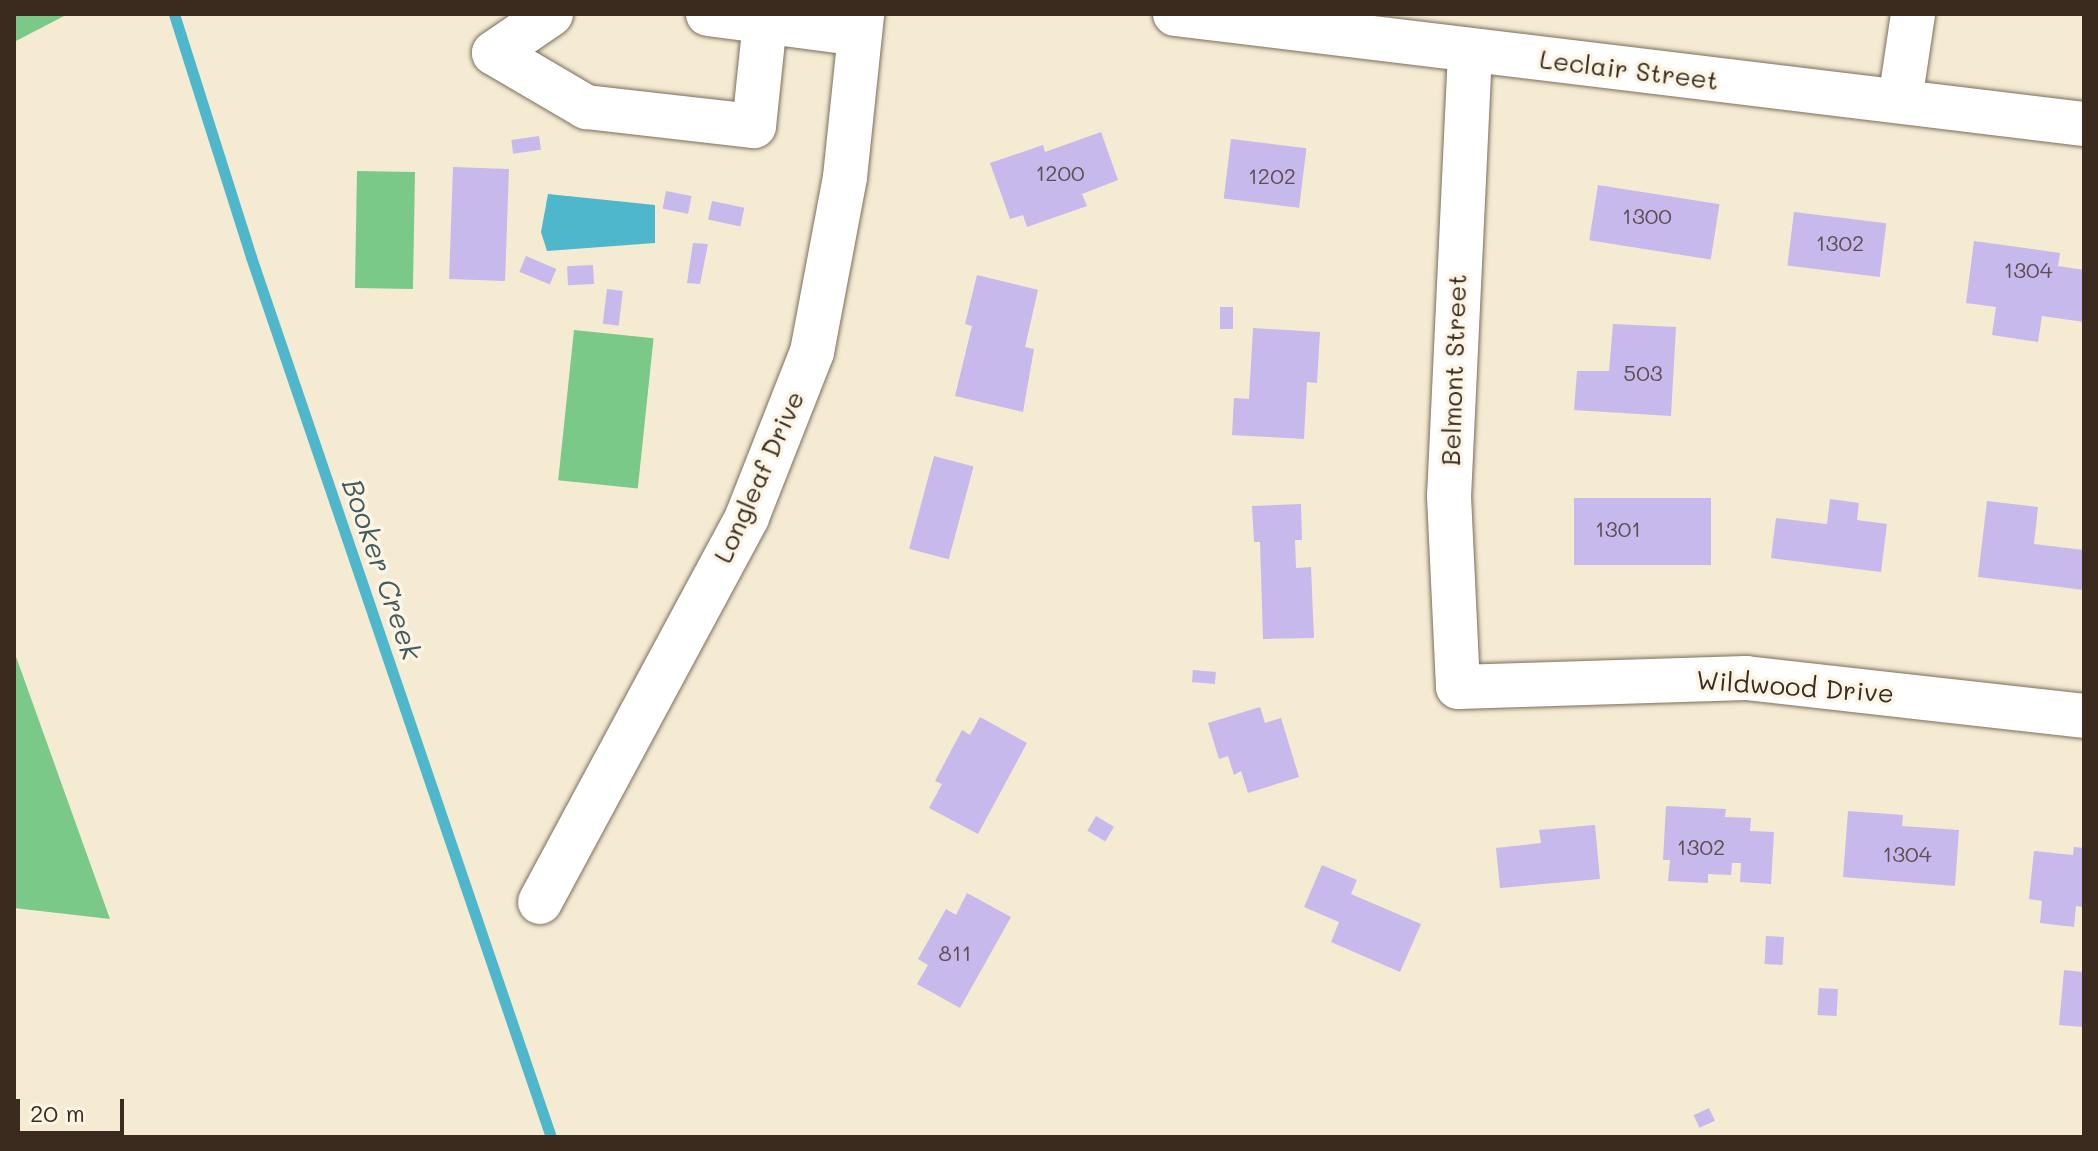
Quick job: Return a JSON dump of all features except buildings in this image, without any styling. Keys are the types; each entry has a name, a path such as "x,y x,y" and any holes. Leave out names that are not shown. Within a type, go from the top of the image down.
{"street":[{"path":"551,14 494,53 586,107 754,126 765,21"},
{"path":"708,14 765,21 861,24"},
{"name":"Leclair Street","path":"1175,14 2084,124"},
{"path":"1900,101 1913,14"},
{"name":"Longleaf Drive","path":"540,902 747,517 812,352 845,177 861,24"},
{"name":"Belmont Street","path":"1458,687 1449,496 1470,52"},
{"name":"Wildwood Drive","path":"1458,687 1746,678 2084,716"}],"green space":[{"path":"14,14 68,14 14,42"},
{"path":"357,171 415,172 413,289 355,288"},
{"path":"574,330 654,338 638,489 558,480"},
{"path":"14,651 110,919 14,908"}],"water":[{"path":"548,194 655,205 655,243 547,251 541,232"}],"waterway":[{"name":"Booker Creek","path":"174,14 251,257 551,1137"}]}
